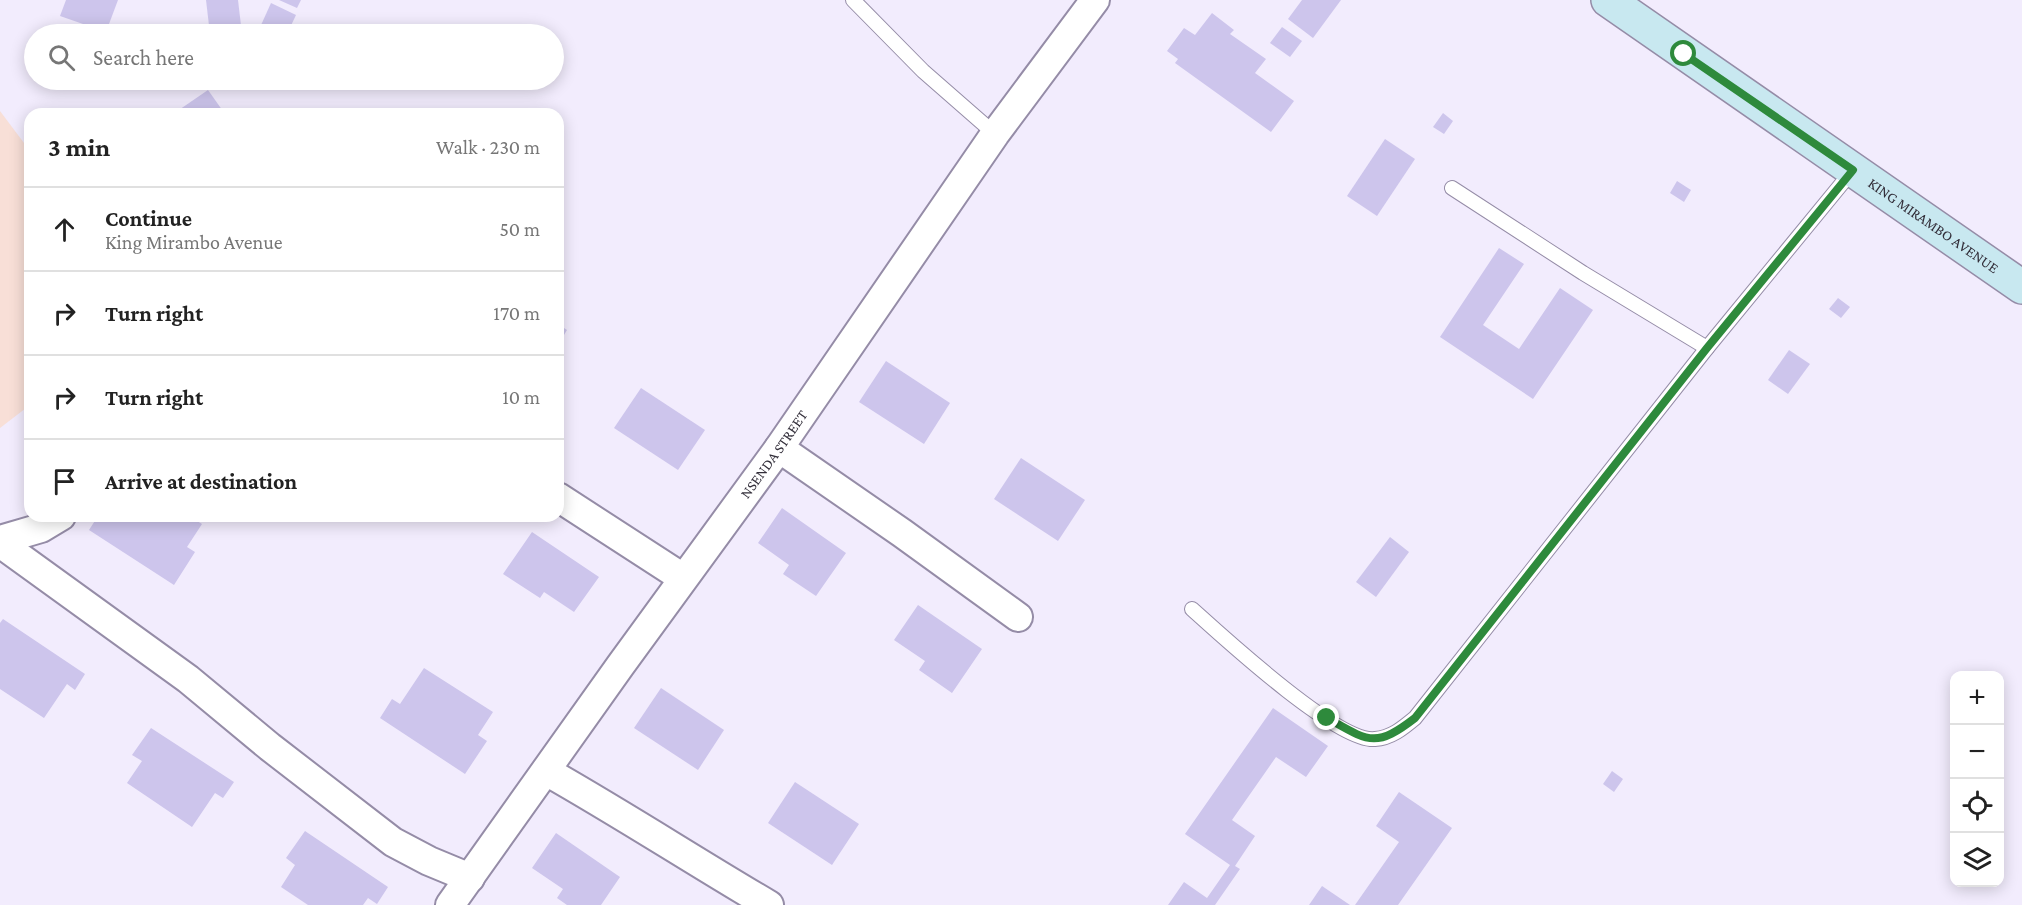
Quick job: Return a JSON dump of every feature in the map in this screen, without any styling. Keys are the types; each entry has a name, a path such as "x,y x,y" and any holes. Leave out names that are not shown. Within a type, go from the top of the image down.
{"main road":[{"name":"KING MIRAMBO AVENUE","path":"1608,0 2022,287"}],"street":[{"name":"NSENDA STREET","path":"450,905 683,578 779,448 995,134 1095,0"},
{"path":"779,448 1018,617"},
{"path":"564,501 683,578"},
{"path":"0,542 42,528 52,522"},
{"path":"0,542 188,679 279,754 393,842 429,861 470,878"},
{"path":"546,771 769,905"}],"lane":[{"path":"853,0 923,71 995,134"},
{"path":"1192,609 1267,676 1327,718 1359,736 1373,740 1395,734 1415,718 1707,348 1853,170"},
{"path":"1452,188 1583,273 1707,348"}],"shaded area":[{"path":"0,111 24,143 24,410 0,428"}],"building":[{"path":"66,0 118,0 109,24 83,24 60,16"},
{"path":"206,0 238,0 241,24 209,24"},
{"path":"279,0 301,0 297,8"},
{"path":"1302,0 1341,0 1313,38 1288,19"},
{"path":"271,3 296,15 292,24 262,24"},
{"path":"1212,13 1234,30 1230,34 1266,59 1255,73 1294,101 1271,132 1175,63 1178,59 1167,51 1184,28 1195,35"},
{"path":"1282,27 1302,41 1290,57 1270,43"},
{"path":"208,90 221,108 182,108"},
{"path":"1443,113 1453,121 1444,134 1433,127"},
{"path":"1385,139 1415,159 1377,216 1347,196"},
{"path":"1677,181 1691,190 1684,202 1670,193"},
{"path":"1499,248 1524,264 1483,325 1519,349 1560,288 1593,310 1533,399 1440,337"},
{"path":"1838,298 1850,307 1841,318 1829,309"},
{"path":"1789,350 1810,364 1788,394 1768,380"},
{"path":"886,361 950,403 924,444 859,402"},
{"path":"641,388 705,430 678,470 614,428"},
{"path":"1021,458 1085,500 1058,541 994,499"},
{"path":"782,508 846,553 816,596 783,574 789,565 758,543"},
{"path":"94,522 199,522 202,524 187,547 195,552 174,585 89,530"},
{"path":"532,532 599,577 574,612 544,592 540,598 503,574"},
{"path":"1390,537 1409,552 1376,597 1356,582"},
{"path":"918,605 982,649 952,693 919,670 925,661 894,640"},
{"path":"3,619 85,674 75,690 67,684 44,718 0,689 0,623"},
{"path":"424,668 493,712 478,735 487,741 465,774 380,718 392,699 400,704"},
{"path":"661,688 724,730 698,770 634,728"},
{"path":"1273,708 1328,746 1306,777 1276,757 1232,820 1255,836 1235,866 1240,869 1215,905 1168,905 1184,882 1207,898 1230,865 1185,834"},
{"path":"151,728 234,782 223,798 215,793 192,827 127,783 142,761 132,755"},
{"path":"1612,771 1623,779 1614,792 1603,784"},
{"path":"795,782 859,824 832,865 768,823"},
{"path":"1399,792 1452,828 1398,905 1355,905 1399,842 1376,826"},
{"path":"305,831 388,887 377,904 368,898 363,905 308,905 281,887 295,865 286,858"},
{"path":"556,833 620,877 601,905 567,905 557,898 563,889 532,868"},
{"path":"1322,886 1350,905 1309,905"}],"route":[{"path":"1327,718 1359,736 1373,740 1395,734 1415,718 1707,348 1853,170 1684,54"}]}
